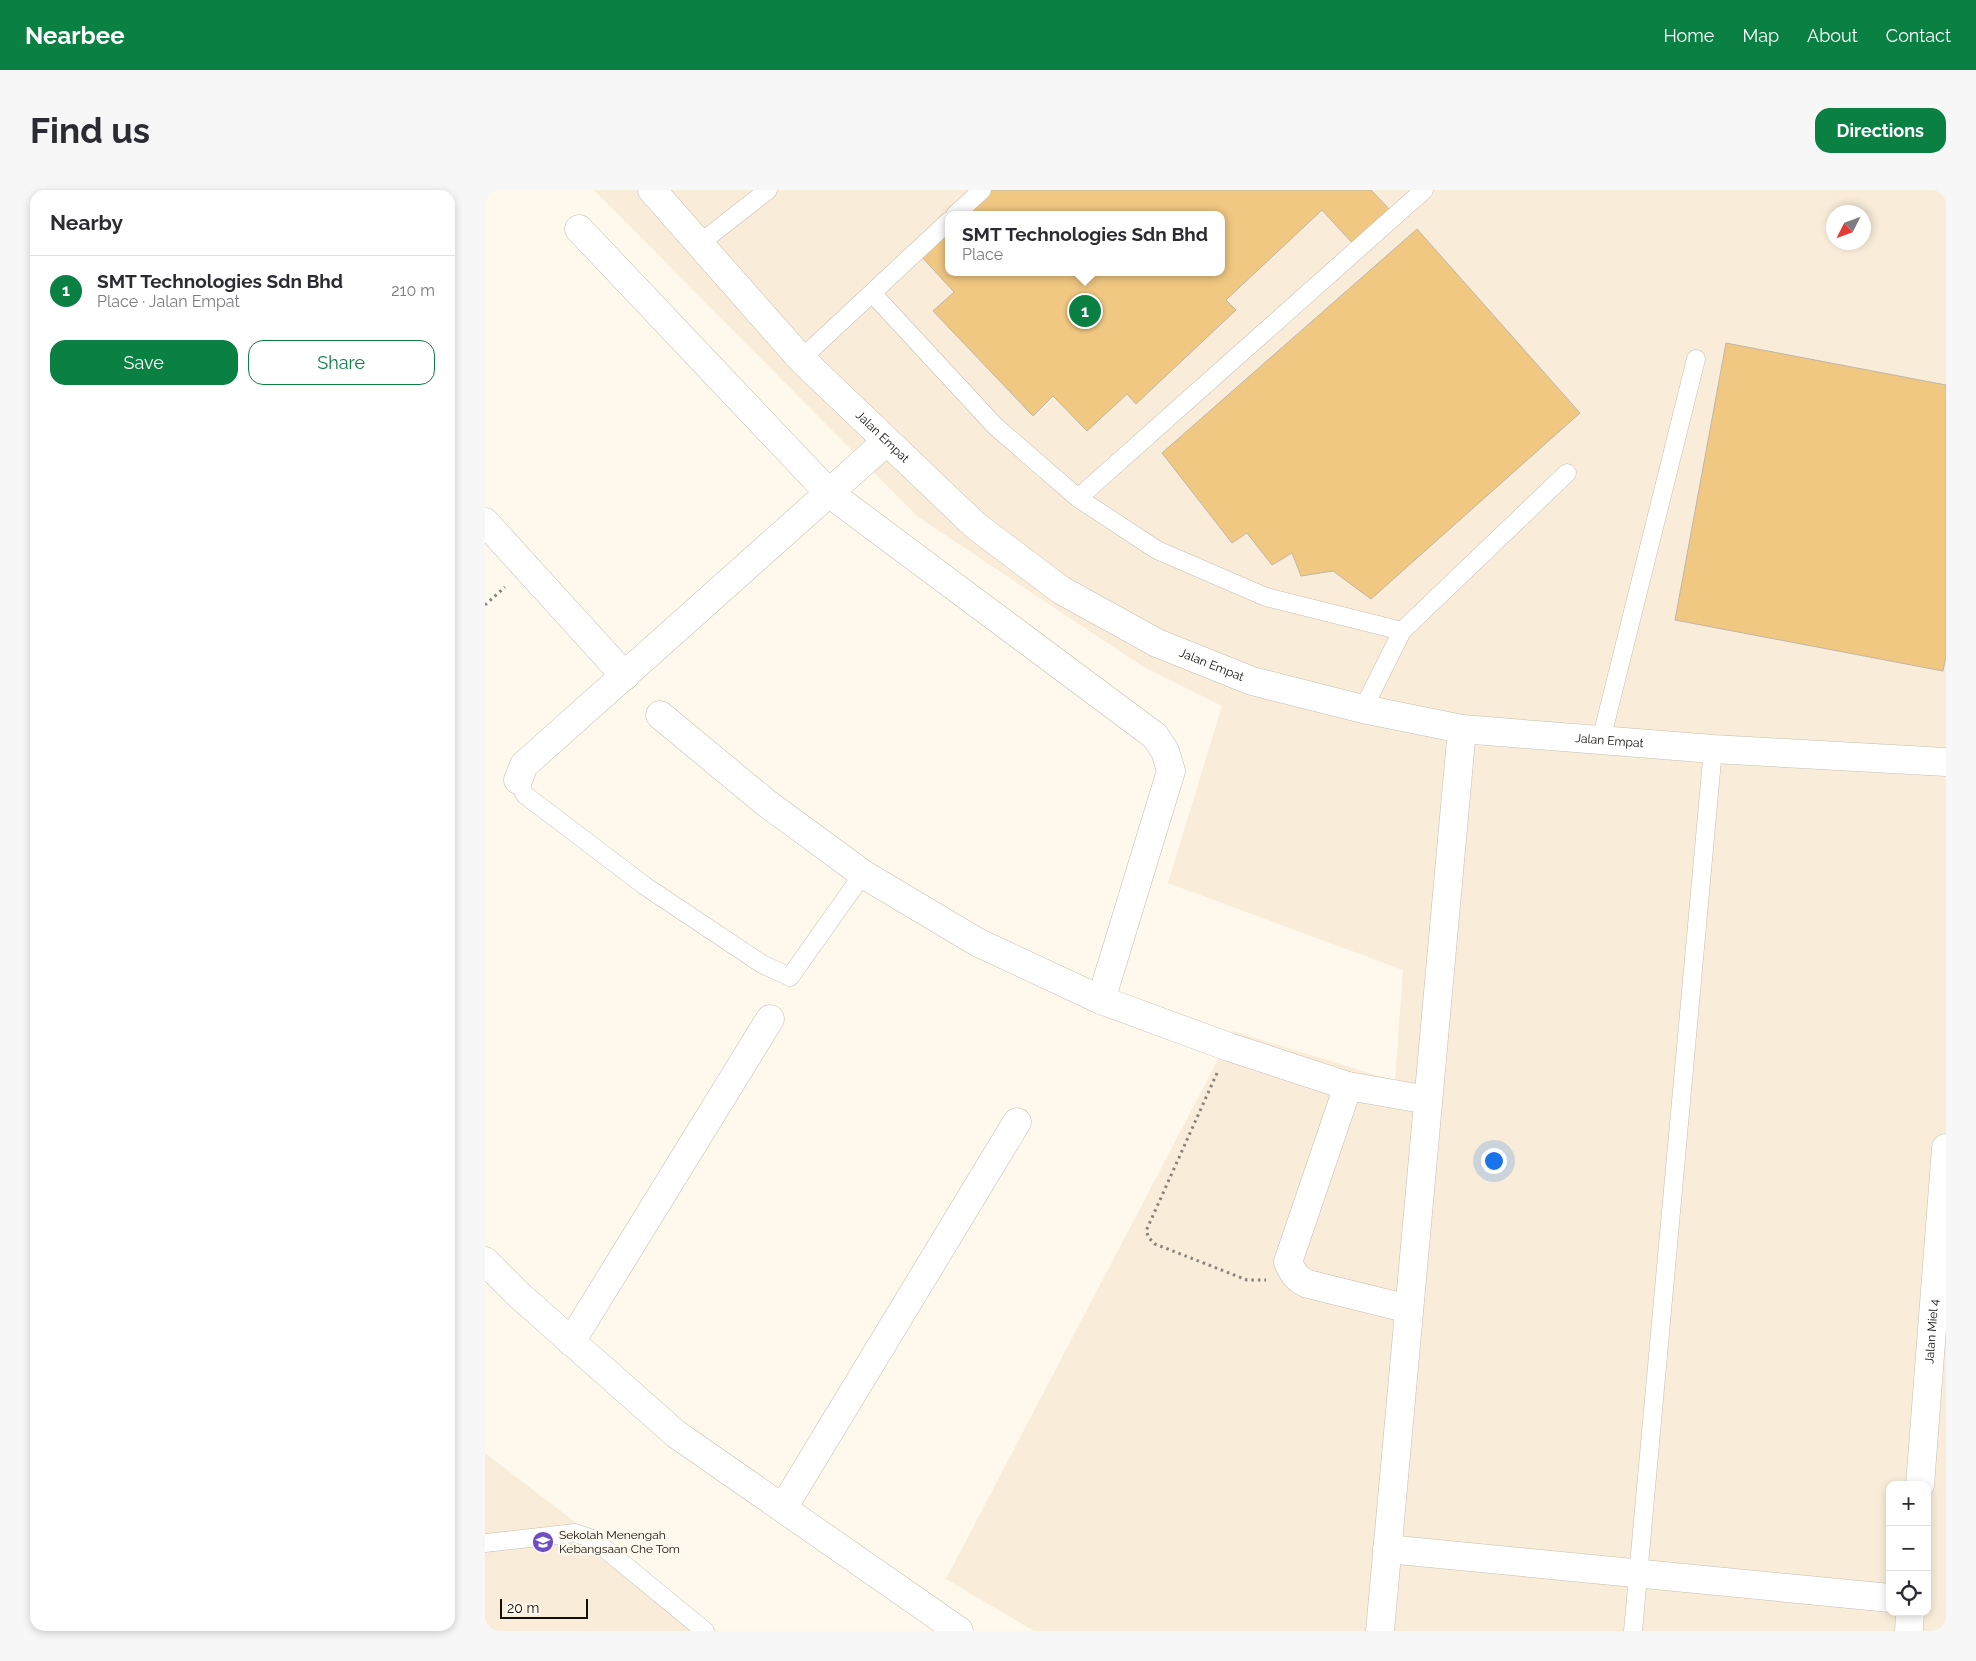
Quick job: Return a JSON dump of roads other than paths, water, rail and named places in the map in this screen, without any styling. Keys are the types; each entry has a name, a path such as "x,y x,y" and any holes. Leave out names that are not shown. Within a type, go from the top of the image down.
{"street":[{"name":"Jalan Empat","path":"652,190 801,359 976,526 1070,595 1157,643 1244,677 1363,709 1462,729 1713,749 1946,762"},
{"path":"579,229 829,493 1155,736 1165,751 1171,771 1101,1000"},
{"path":"518,780 525,765 887,441"},
{"path":"485,522 625,676"},
{"path":"660,715 765,802 863,874 977,942 1101,1000 1229,1047 1347,1086 1428,1100"},
{"path":"1380,1631 1462,729"},
{"path":"571,1342 771,1019"},
{"path":"1347,1086 1288,1262 1293,1274 1300,1281 1409,1310"},
{"path":"783,1508 1017,1122"},
{"name":"Jalan Miel 4","path":"1920,1481 1946,1148"},
{"path":"485,1261 519,1295 676,1434 959,1631"},
{"path":"1387,1549 1886,1598"},
{"path":"1909,1631 1910,1616"}],"lane":[{"path":"699,244 767,190"},
{"path":"959,211 982,190"},
{"path":"1078,498 1424,190"},
{"path":"801,359 945,225"},
{"path":"872,293 995,426 1078,498 1157,550 1266,596 1402,631"},
{"path":"1601,740 1697,359"},
{"path":"1363,709 1402,631 1567,473"},
{"path":"1633,1631 1713,749"},
{"path":"518,780 525,795 645,886 762,964 790,977 863,874"},
{"path":"485,1543 575,1533 593,1539 705,1631"}],"place":[{"name":"SMT Technologies Sdn Bhd","path":"1085,311"},
{"name":"Sekolah Menengah Kebangsaan Che Tom","path":"543,1542"}]}
